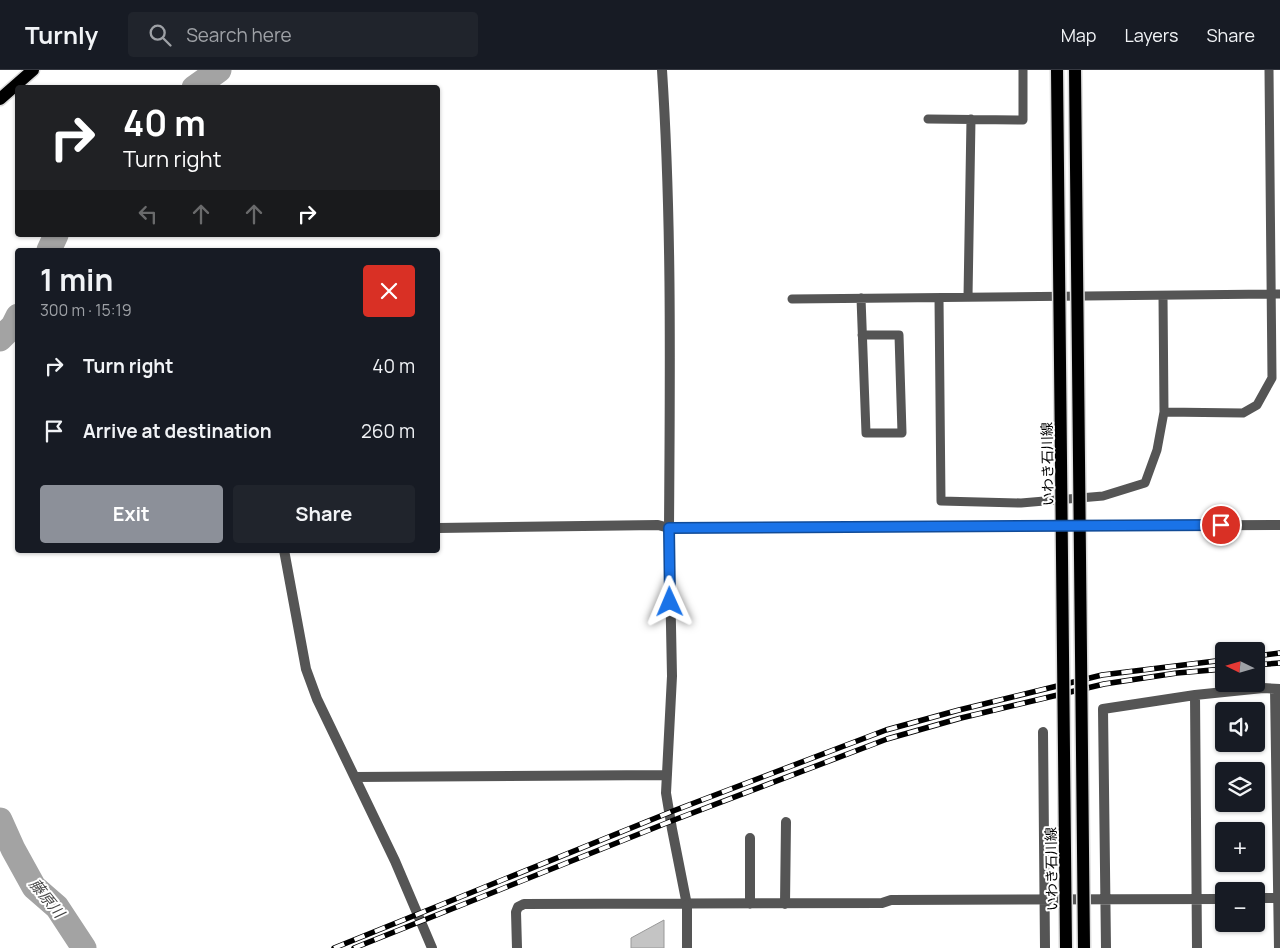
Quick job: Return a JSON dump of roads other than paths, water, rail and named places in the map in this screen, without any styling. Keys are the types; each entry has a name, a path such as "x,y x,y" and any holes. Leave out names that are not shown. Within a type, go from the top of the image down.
{"main road":[{"path":"16,85 33,70"},
{"name":"いわき石川線","path":"1057,70 1066,948"},
{"path":"1075,70 1084,948"},
{"path":"0,99 15,86"}],"street":[{"path":"662,70 666,127 670,296 669,528 672,676 666,792 687,905 687,948"},
{"path":"440,528 658,525 669,528 1280,525"},
{"path":"285,553 306,669 317,699 395,861 432,948"},
{"path":"1106,948 1103,709 1195,695 1263,688 1278,689 1278,948"},
{"path":"1195,695 1197,948"},
{"path":"1043,732 1045,948"},
{"path":"355,777 667,775"},
{"path":"786,822 786,904"},
{"path":"750,838 750,904"},
{"path":"1265,898 1279,898"},
{"path":"517,948 516,912 518,907 524,904 687,905 882,903 891,900 1215,899"}],"lane":[{"path":"928,119 1023,120 1023,70"},
{"path":"1164,412 1243,413 1258,405 1272,378 1276,294 1269,70"},
{"path":"968,297 971,119"},
{"path":"792,299 1276,294"},
{"path":"939,298 941,501 1021,502 1103,496 1145,483 1157,450 1164,412 1163,296"},
{"path":"861,298 862,335 866,433 902,433 899,335 862,335"}],"waterway":[{"name":"藤原川","path":"198,85 219,70"},
{"name":"藤原川","path":"50,248 55,237"},
{"name":"藤原川","path":"0,339 15,322"},
{"name":"藤原川","path":"0,820 13,849 34,887 57,907 84,948"}],"railway":[{"path":"1265,655 1280,653"},
{"path":"334,948 673,811 886,730 1102,675 1215,661"},
{"path":"1265,664 1280,663"},
{"path":"354,948 674,820 887,739 961,718 1104,684 1177,673 1215,670"}]}
